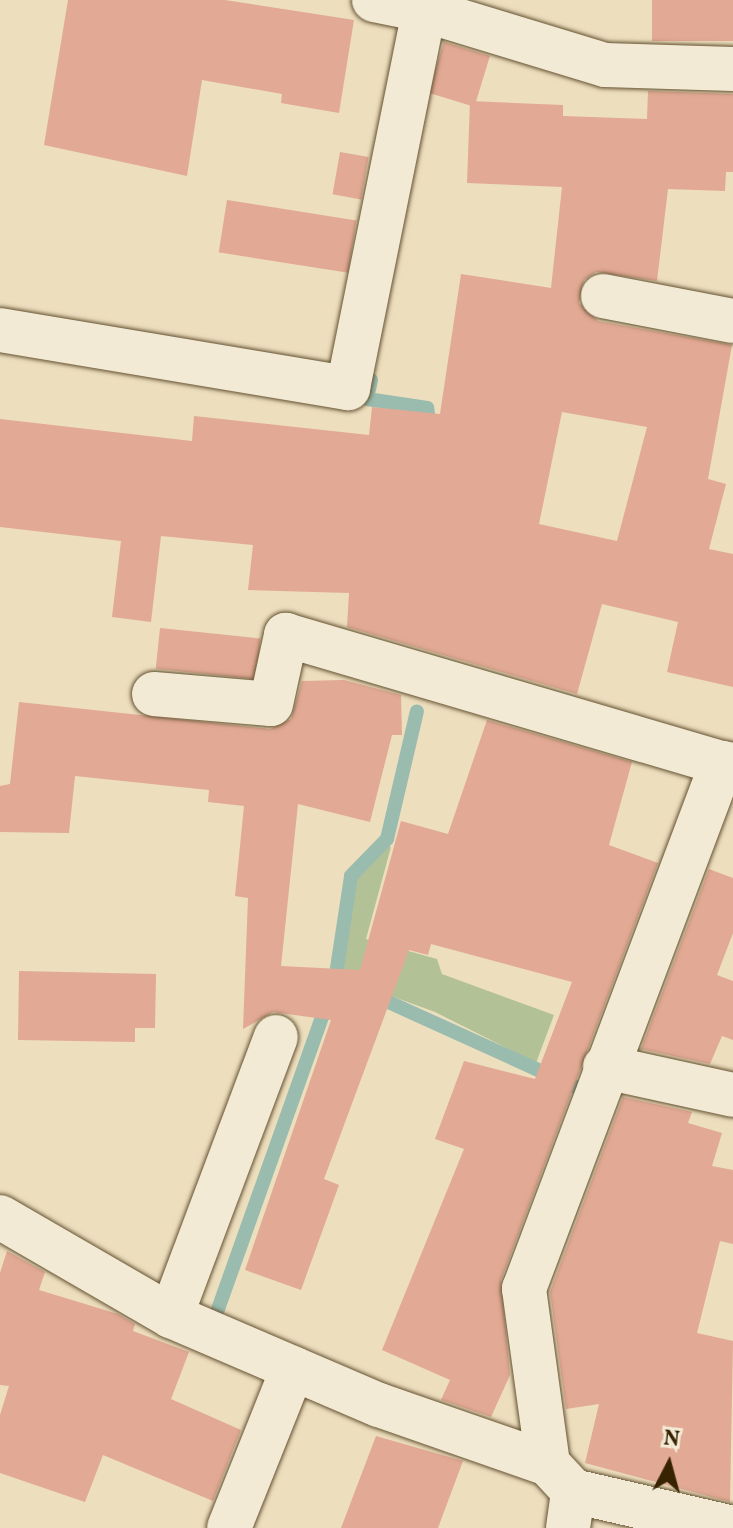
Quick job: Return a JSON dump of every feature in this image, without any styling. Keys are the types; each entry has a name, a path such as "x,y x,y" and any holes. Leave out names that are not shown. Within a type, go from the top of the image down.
{"street":[{"path":"374,0 424,10 502,17 605,65 733,69"},
{"path":"0,330 348,388 424,10"},
{"path":"603,296 733,321"},
{"path":"154,694 271,704 286,635 728,764 605,1067 524,1289 563,1494"},
{"path":"171,1316 276,1037"},
{"path":"605,1067 733,1095"},
{"path":"0,1217 171,1316 293,1368 563,1494 733,1528"},
{"path":"229,1528 293,1368"}],"green space":[{"path":"385,844 391,847 366,939 437,959 442,974 554,1015 536,1063 435,1012 339,977 354,877"}],"building":[{"path":"68,0 225,0 354,20 339,113 281,103 282,94 202,80 187,176 44,145"},
{"path":"652,0 733,0 733,41 652,41"},
{"path":"444,42 490,56 474,107 429,93"},
{"path":"648,91 733,94 733,172 726,172 725,191 668,189 657,281 596,272 584,280 579,303 598,321 732,345 708,479 726,484 709,549 733,554 733,687 667,672 678,622 602,604 577,694 347,627 349,593 248,590 253,545 161,536 151,622 112,617 121,541 0,527 0,419 192,441 194,416 369,435 372,407 440,414 461,274 551,288 562,187 467,183 470,101 563,105 563,116 647,119","holes":["562,412 647,427 617,541 539,524"]},
{"path":"340,152 369,157 361,199 333,194"},
{"path":"227,200 356,220 348,273 219,252"},
{"path":"160,628 260,639 256,679 156,669"},
{"path":"344,680 401,695 402,735 392,735 370,822 298,804 281,966 360,970 401,821 448,834 487,720 632,762 609,845 658,863 501,1280 510,1375 491,1417 441,1400 450,1380 382,1350 464,1149 435,1139 464,1061 535,1079 572,982 431,944 428,955 409,950 324,1179 339,1185 301,1290 245,1270 331,1020 273,1012 243,1029 248,898 235,896 244,806 208,802 209,790 75,776 69,833 0,832 0,786 10,784 19,702 270,729 291,719 302,681"},
{"path":"709,869 733,878 733,933 717,975 733,981 733,1040 722,1036 710,1064 641,1049"},
{"path":"19,971 156,974 155,1028 135,1028 135,1042 18,1040"},
{"path":"623,1097 692,1112 688,1123 722,1133 712,1166 733,1170 733,1244 720,1241 697,1333 733,1341 730,1502 585,1463 599,1404 566,1409 550,1292"},
{"path":"7,1251 45,1272 39,1290 118,1314 135,1324 133,1331 189,1352 171,1399 241,1430 213,1501 103,1455 85,1502 0,1473 0,1415 9,1386 0,1385 0,1273"},
{"path":"376,1436 463,1461 438,1528 341,1528"}],"waterway":[{"path":"371,380 367,399 427,408 431,431"},
{"path":"217,1312 335,981 351,876 387,839 417,711"},
{"path":"373,995 582,1090"}]}
